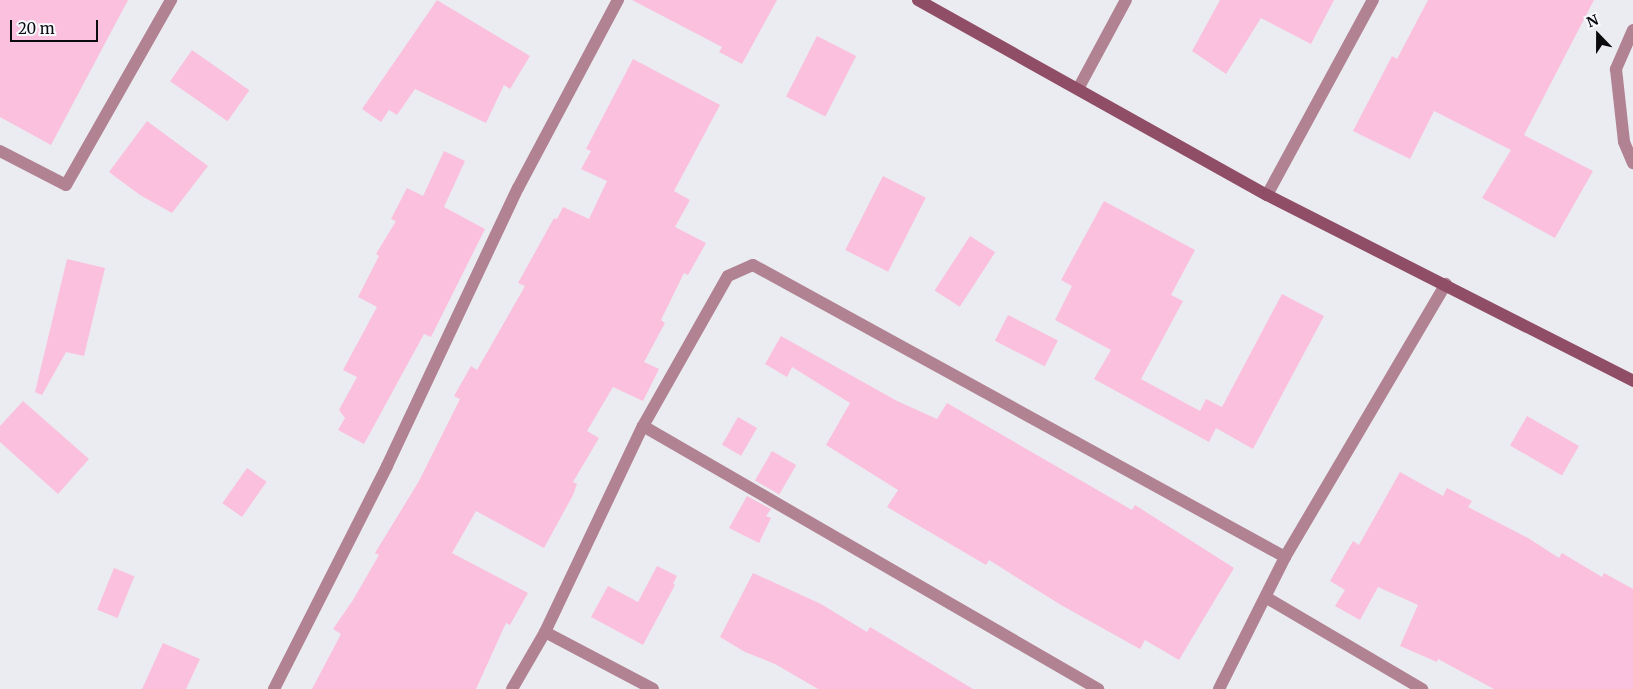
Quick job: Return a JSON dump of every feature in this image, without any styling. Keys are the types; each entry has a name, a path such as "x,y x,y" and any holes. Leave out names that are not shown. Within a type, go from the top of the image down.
{"street":[{"path":"0,151 66,185 171,0"},
{"path":"274,689 387,466 518,188 618,0"},
{"path":"918,0 1266,195 1446,284 1633,381"},
{"path":"1078,89 1126,0"},
{"path":"1266,195 1373,0"},
{"path":"1633,30 1616,69 1624,142 1633,162"},
{"path":"512,689 545,632 643,426 728,276 752,265 1286,556"},
{"path":"1218,689 1267,598 1286,556 1446,284"},
{"path":"643,426 1098,689"},
{"path":"1267,598 1422,689"},
{"path":"545,632 653,689"}],"building":[{"path":"0,0 128,0 51,145 0,117"},
{"path":"437,0 530,56 510,89 504,85 486,123 415,89 397,115 389,110 381,122 362,109"},
{"path":"632,0 777,0 742,64 719,52 722,47"},
{"path":"1220,0 1334,0 1311,44 1261,18 1226,74 1192,51"},
{"path":"1428,0 1594,0 1524,135 1593,171 1555,238 1482,198 1511,150 1434,111 1410,159 1353,131 1392,56 1397,59"},
{"path":"817,36 856,56 825,117 786,97"},
{"path":"192,50 249,90 228,121 170,81"},
{"path":"633,59 720,105 674,191 690,200 675,227 706,243 688,275 684,273 661,320 665,323 644,362 659,369 643,401 613,387 587,431 599,438 573,482 577,484 573,495 544,548 476,511 452,553 528,593 510,625 506,623 476,689 312,689 341,634 333,629 353,600 379,555 375,553 419,481 460,399 454,396 471,366 477,370 525,286 518,283 554,218 557,219 563,207 589,219 607,181 581,169 591,151 586,149"},
{"path":"147,121 208,166 172,213 140,195 109,172"},
{"path":"444,151 465,161 444,207 485,229 431,337 424,334 364,444 338,430 345,418 339,410 357,377 343,370 377,307 358,297 379,256 376,254 396,221 391,219 407,188 423,196"},
{"path":"883,176 926,198 888,272 845,250"},
{"path":"1104,201 1195,250 1171,295 1183,301 1141,379 1200,411 1206,399 1222,407 1282,294 1324,316 1253,449 1216,428 1209,442 1094,379 1111,350 1055,320 1072,286 1061,280"},
{"path":"970,236 995,252 960,307 935,291"},
{"path":"67,259 105,268 84,356 66,352 42,395 35,392"},
{"path":"1008,315 1058,340 1045,366 995,341"},
{"path":"781,336 897,401 937,419 947,403 1132,510 1135,505 1234,568 1179,660 1145,640 1140,649 1061,605 989,560 986,565 887,507 898,490 826,445 850,403 792,367 787,377 765,364"},
{"path":"23,401 89,459 58,494 0,442 0,426"},
{"path":"1527,416 1579,446 1562,475 1510,445"},
{"path":"738,417 757,428 741,456 722,445"},
{"path":"772,451 796,465 779,494 755,480"},
{"path":"247,468 267,482 242,517 222,503"},
{"path":"1400,472 1443,496 1447,488 1472,501 1468,507 1528,538 1559,558 1562,553 1602,577 1604,573 1633,589 1633,689 1494,689 1438,659 1437,662 1400,646 1418,605 1378,587 1360,620 1335,606 1345,590 1330,581 1353,541 1359,545"},
{"path":"747,496 771,509 766,516 771,518 759,543 729,528"},
{"path":"657,566 677,576 673,584 675,585 643,645 591,617 608,586 638,602"},
{"path":"114,568 134,576 118,618 97,610"},
{"path":"753,573 821,604 867,632 870,627 973,689 818,689 775,664 745,652 720,637"},
{"path":"163,643 200,659 186,689 142,689"}]}
